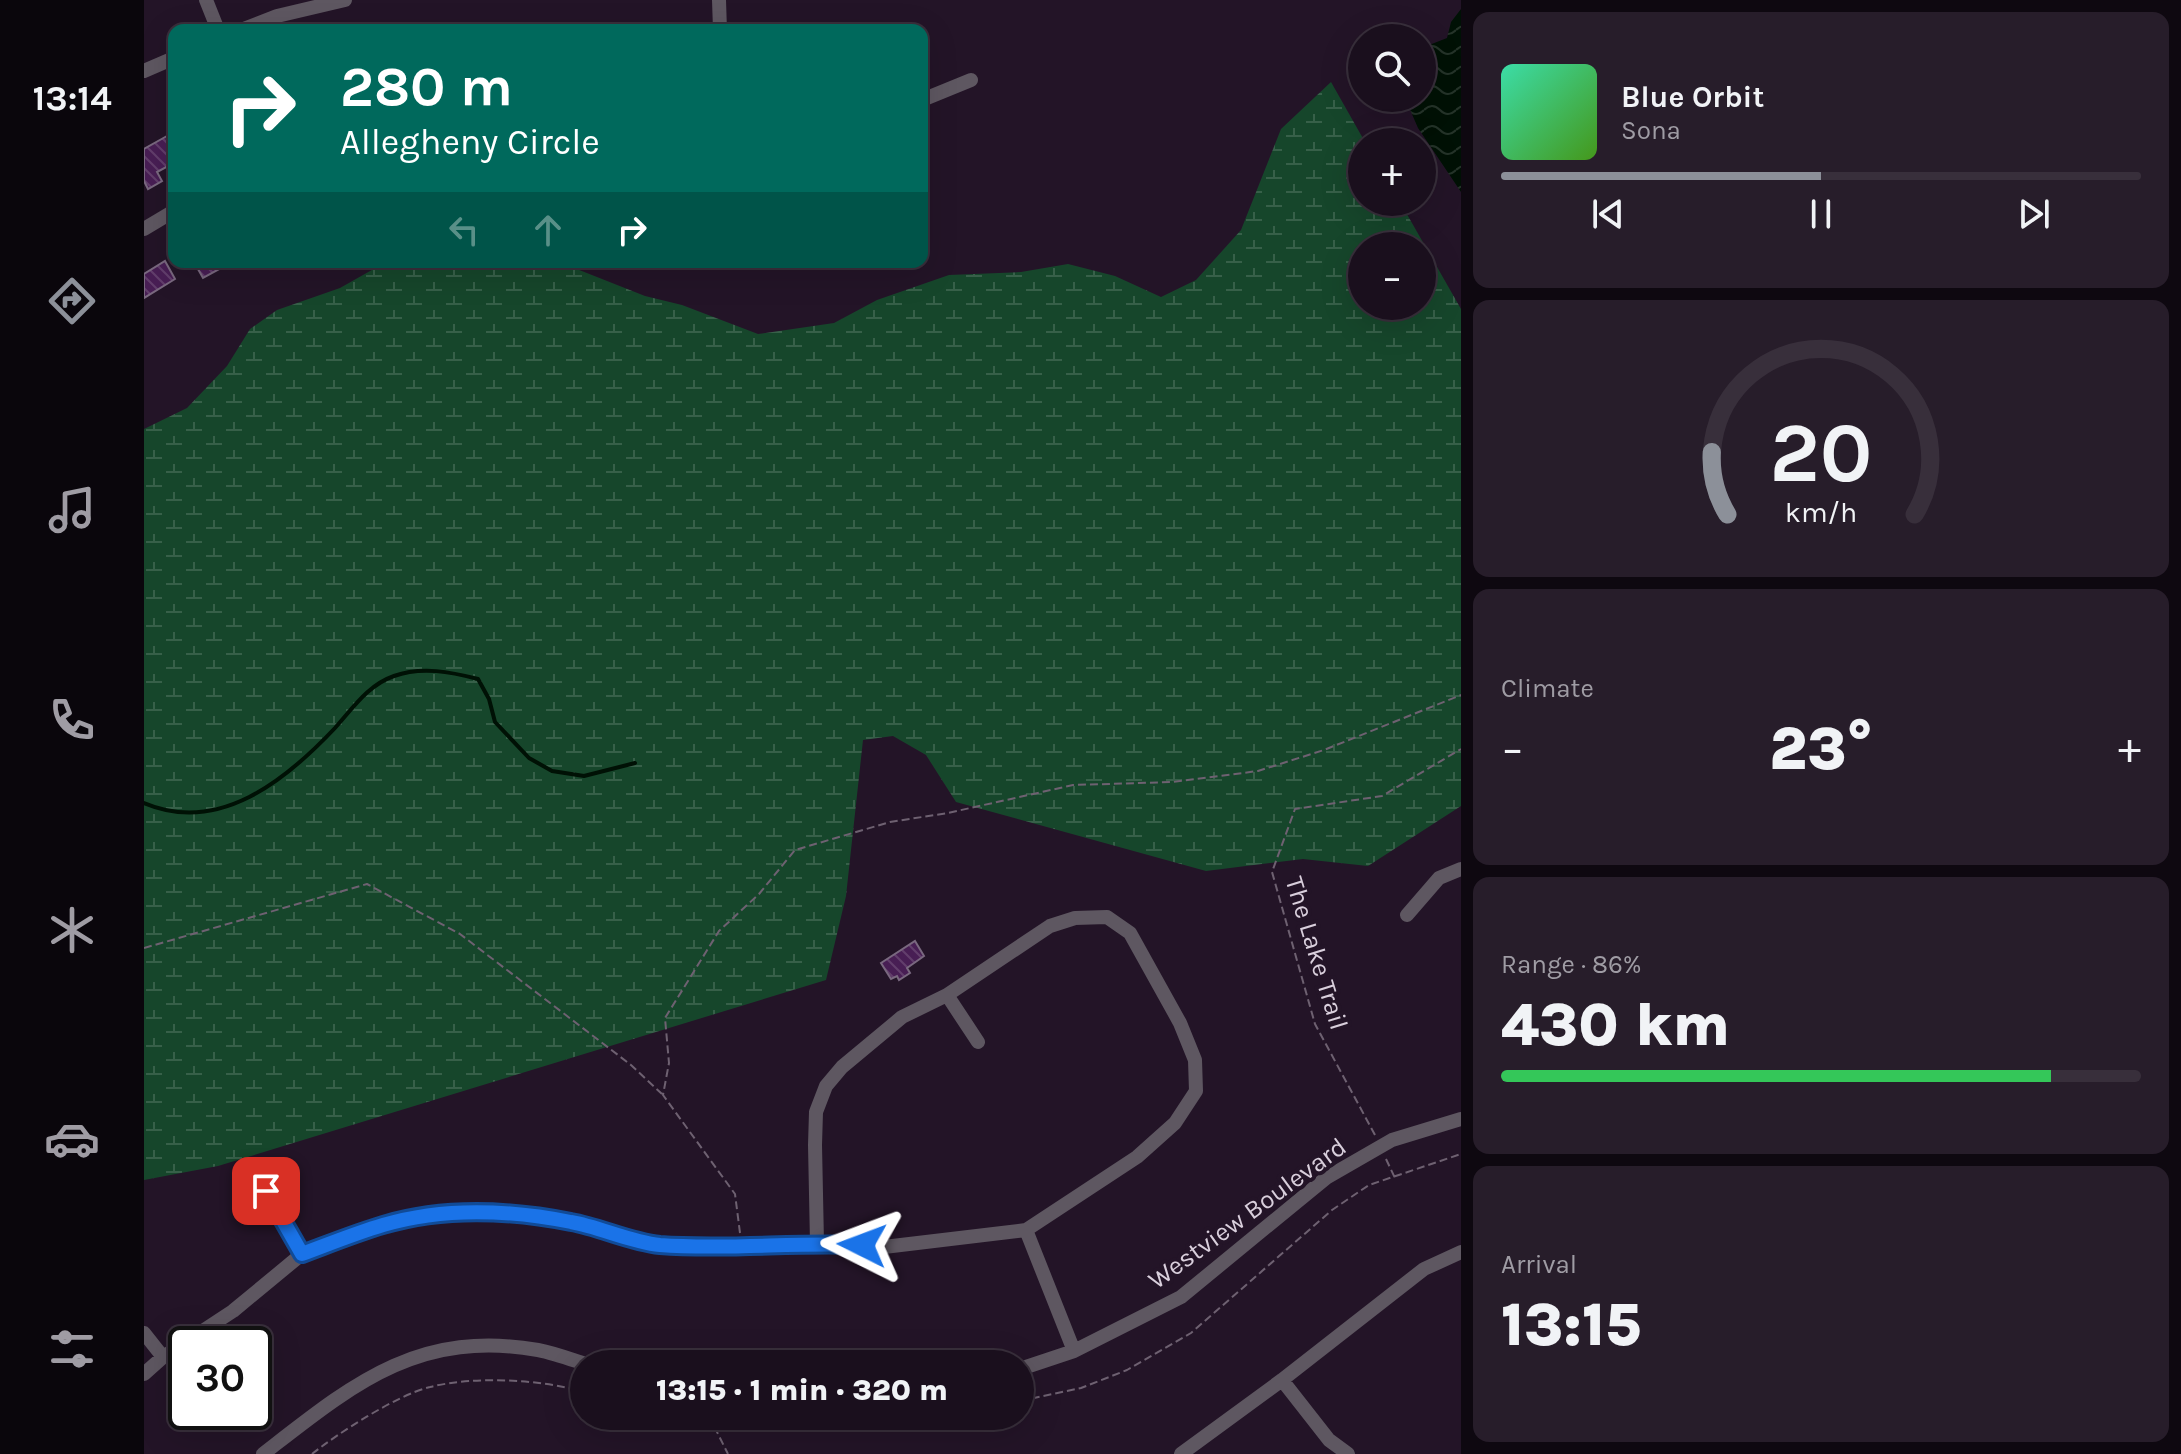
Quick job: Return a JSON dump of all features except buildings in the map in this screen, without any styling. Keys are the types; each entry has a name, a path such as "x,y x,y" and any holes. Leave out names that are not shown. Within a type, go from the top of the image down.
{"street":[{"path":"206,0 216,24"},
{"path":"256,24 345,0"},
{"path":"719,0 720,24"},
{"path":"144,71 168,61"},
{"path":"928,98 971,80"},
{"path":"144,229 168,215"},
{"path":"1407,915 1439,878 1461,869"},
{"path":"144,1374 163,1357 233,1311 302,1254 385,1224 447,1214 509,1212 574,1222 656,1245 741,1247 817,1243 884,1247 1026,1230 1137,1157 1175,1123 1196,1091 1195,1060 1180,1023 1130,933 1107,917 1075,918 1050,926 947,995 902,1017 842,1067 826,1086 816,1112 817,1243"},
{"path":"947,995 978,1042"},
{"name":"Westview Boulevard","path":"1034,1364 1074,1351 1181,1297 1326,1178 1380,1146 1461,1119"},
{"path":"266,1191 302,1254"},
{"path":"1026,1230 1074,1351"},
{"path":"1181,1454 1424,1269 1461,1252"},
{"path":"144,1333 163,1357"},
{"path":"263,1454 337,1396 401,1361 434,1350 478,1346 539,1350 570,1359"},
{"path":"1282,1380 1329,1440 1348,1454"}],"path":[{"path":"663,1095 669,1063 665,1018 719,931 759,894 795,850 890,822 948,813 1073,785 1173,782 1258,771 1324,750 1461,695"},
{"name":"The Lake Trail","path":"1395,1178 1315,1024 1272,872 1295,809 1382,796 1461,749"},
{"path":"144,948 367,884 460,934 631,1065 663,1095 735,1194 741,1247"},
{"path":"1034,1398 1081,1388 1127,1370 1191,1333 1332,1210 1369,1185 1461,1154"},
{"path":"312,1454 377,1412 428,1387 472,1381 523,1383 570,1390"},
{"path":"716,1430 728,1454"}],"green space":[{"path":"1331,82 1357,128 1348,128 1348,216 1408,216 1417,232 1348,232 1348,320 1436,320 1436,265 1461,309 1461,806 1368,866 1303,859 1206,871 956,802 926,755 893,736 863,740 846,896 826,980 218,1166 144,1180 144,429 187,408 227,366 250,329 277,310 340,288 375,268 574,268 645,296 682,305 758,334 834,323 877,300 949,275 1021,272 1068,264 1115,276 1161,297 1196,280 1241,230 1281,129"}],"water":[{"path":"1461,9 1461,192 1436,155 1436,128 1418,128 1411,112 1436,112 1436,42 1447,38 1451,22"}],"waterway":[{"path":"144,803 172,811 199,812 249,797 295,766 376,685 415,671 447,672 478,679 489,699 495,722 529,758 552,771 584,776 635,763"}],"route":[{"path":"266,1191 302,1254 385,1224 447,1214 509,1212 574,1222 656,1245 862,1245"}]}
